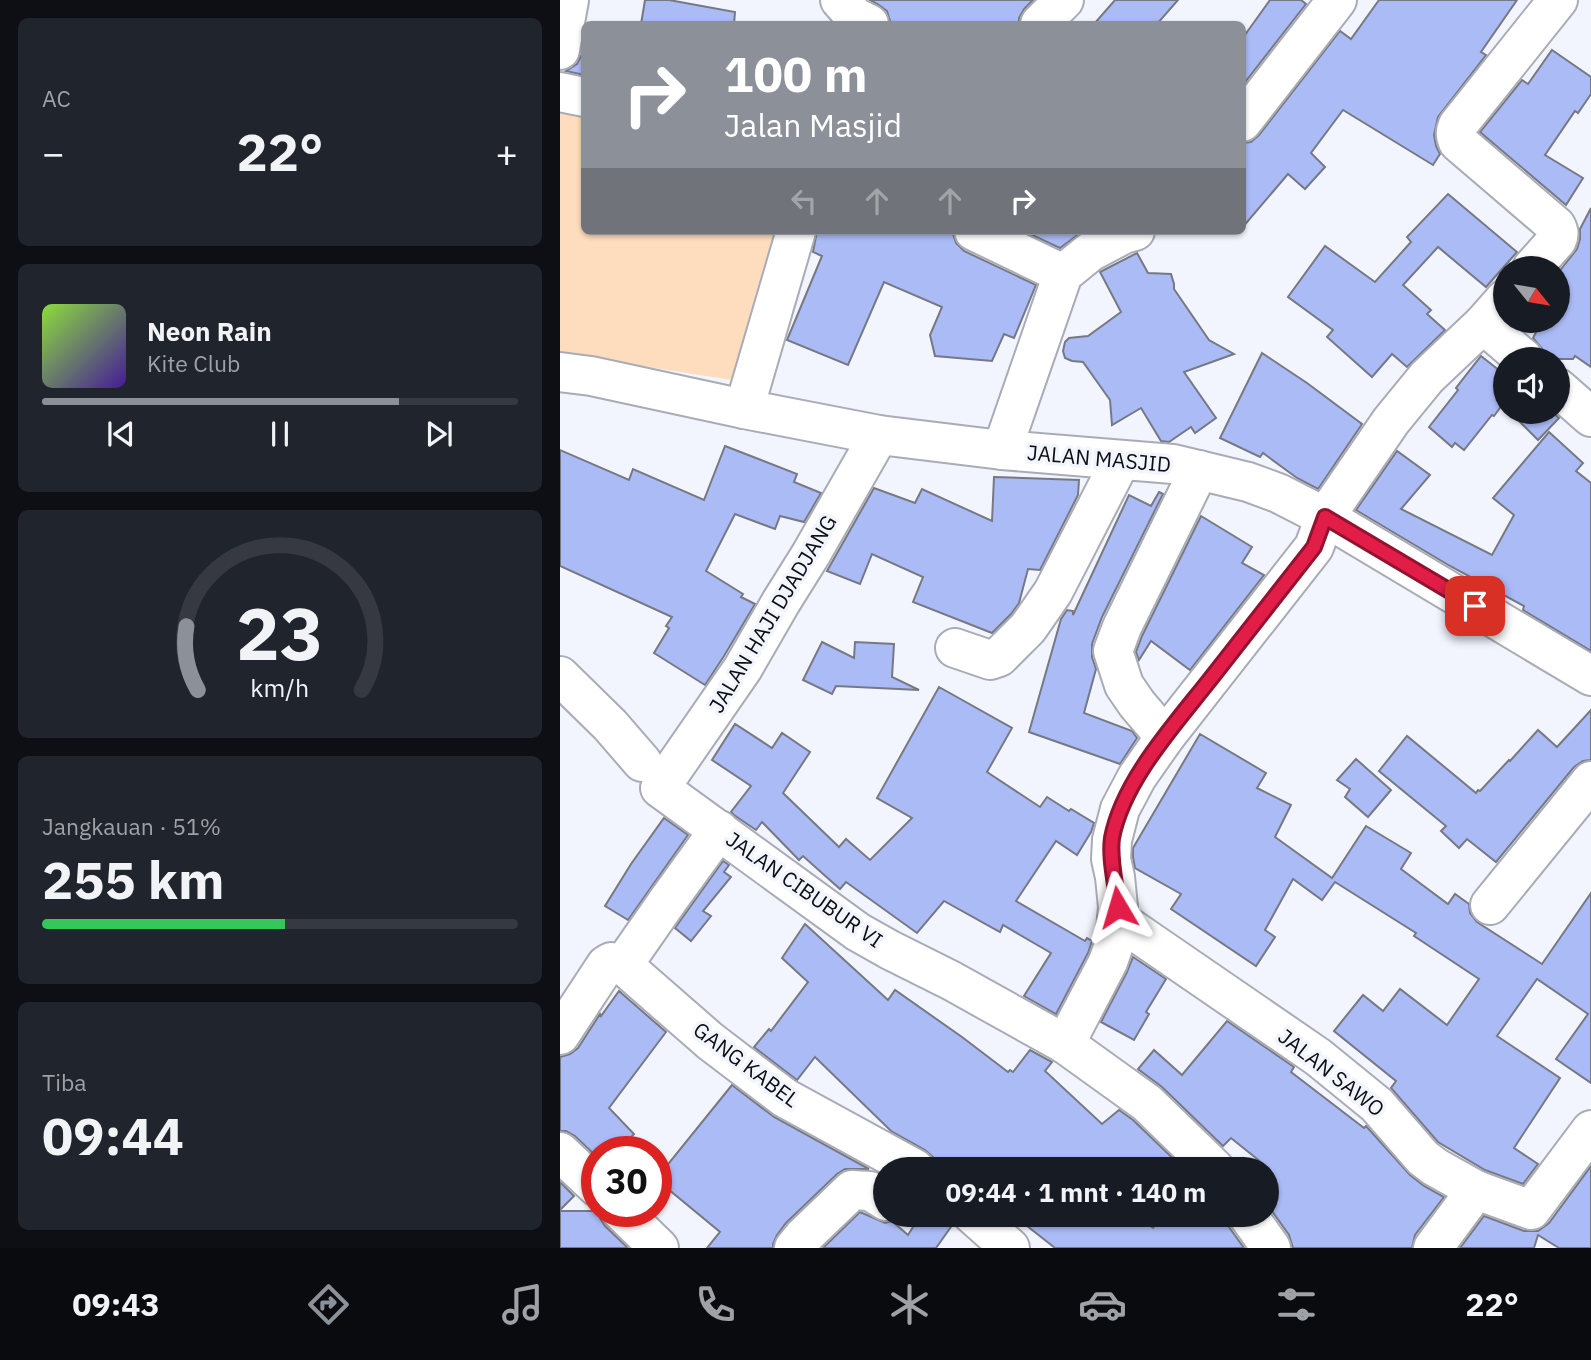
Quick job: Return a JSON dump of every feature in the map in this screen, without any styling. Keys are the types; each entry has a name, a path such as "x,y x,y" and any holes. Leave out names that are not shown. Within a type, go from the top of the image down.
{"street":[{"path":"560,50 569,0"},
{"path":"840,0 855,17 863,21"},
{"path":"1043,21 1064,0"},
{"path":"1246,117 1336,0"},
{"path":"1543,256 1557,240 1559,230 1458,142 1455,131 1558,0"},
{"path":"560,92 581,96"},
{"path":"744,409 795,235"},
{"path":"982,235 1063,274"},
{"path":"1002,450 1063,274 1090,252 1122,235"},
{"path":"1065,1044 1108,962 1115,942 1117,893 1111,859 1112,840 1120,809 1137,777 1165,737 1314,547 1325,517 1398,413 1427,377 1493,312"},
{"name":"JALAN MASJID","path":"560,372 879,435 1002,450 1173,464 1248,482 1278,493 1325,517 1591,676"},
{"path":"1570,399 1591,417"},
{"name":"JALAN HAJI DJADJANG","path":"651,775 743,668 879,435"},
{"path":"955,648 990,660 999,657 1028,628 1052,592 1121,460"},
{"path":"1165,737 1136,705 1124,685 1113,651 1122,627 1199,470"},
{"name":"JALAN CIBUBUR VI","path":"560,676 610,725 651,775 719,830 858,932 1065,1044 1147,1102 1203,1157"},
{"path":"1490,905 1591,781"},
{"path":"560,1035 606,965 611,962 623,965 719,830"},
{"name":"JALAN SAWO","path":"1117,919 1318,1057 1377,1105 1429,1163 1476,1190 1531,1210 1591,1130"},
{"name":"GANG KABEL","path":"623,965 710,1041 785,1098 893,1157"},
{"path":"560,1152 581,1172"},
{"path":"794,1248 852,1190 873,1193"},
{"path":"1433,1248 1476,1190"},
{"path":"637,1227 659,1248"},
{"path":"987,1227 1010,1248"},
{"path":"1256,1227 1271,1248"}],"shaded area":[{"path":"560,112 581,117 581,235 785,235 745,382 560,356"}],"building":[{"path":"645,0 669,0 735,12 734,21 642,21"},
{"path":"870,0 1033,0 1024,9 1019,21 890,21 887,11"},
{"path":"1115,0 1178,0 1160,21 1097,21"},
{"path":"1270,0 1301,0 1306,4 1246,81 1246,33"},
{"path":"1379,0 1517,0 1481,52 1486,55 1438,117 1434,135 1440,154 1433,165 1343,110 1311,153 1325,167 1305,189 1288,174 1246,223 1246,143 1259,135 1340,31 1351,39"},
{"path":"1552,50 1591,77 1591,94 1578,113 1575,111 1545,155 1583,178 1566,205 1480,132 1522,80 1528,84"},
{"path":"581,56 581,74 566,71 577,64"},
{"path":"1448,194 1517,252 1513,256 1493,256 1493,279 1486,287 1438,247 1403,285 1431,310 1427,314 1445,330 1407,367 1392,354 1372,377 1327,337 1333,330 1288,297 1325,246 1375,282 1411,242 1407,237"},
{"path":"1591,208 1591,367 1575,356 1570,359 1570,347 1541,347 1533,338 1536,333 1570,333 1570,258 1577,249 1580,229"},
{"path":"816,235 953,235 956,243 964,251 1036,285 1014,338 1004,334 992,361 935,356 930,335 942,307 884,282 848,365 787,340 822,256 813,252"},
{"path":"1032,235 1078,235 1060,248"},
{"path":"1137,253 1148,273 1171,274 1174,289 1209,340 1234,354 1184,372 1216,418 1195,433 1191,427 1169,442 1161,441 1141,408 1112,425 1110,400 1083,362 1065,358 1063,351 1069,338 1088,336 1121,312 1100,272"},
{"path":"1262,353 1362,424 1318,489 1297,478 1263,453 1260,457 1220,438"},
{"path":"1481,356 1493,366 1493,416 1464,450 1455,443 1452,447 1429,427 1458,390 1456,388"},
{"path":"1522,424 1553,424 1538,440"},
{"path":"1549,432 1583,463 1576,471 1591,483 1591,651 1523,610 1524,606 1356,510 1397,451 1430,475 1401,509 1492,555 1514,515 1493,498"},
{"path":"725,446 797,474 794,482 821,493 804,522 780,516 775,529 735,514 706,571 755,604 705,685 654,653 669,628 666,626 672,617 560,566 560,450 629,480 633,469 704,500"},
{"path":"994,477 1079,480 1078,495 1040,570 1028,569 1019,603 992,633 913,602 923,577 872,554 860,584 827,571 874,488 915,503 922,489 992,521"},
{"path":"1159,492 1163,494 1102,617 1092,644 1096,669 1084,713 1132,731 1137,738 1120,764 1029,732 1061,619 1067,610 1073,611 1073,615 1129,495 1151,506"},
{"path":"1201,516 1252,547 1242,563 1264,575 1190,670 1151,641 1139,660 1136,652 1142,636"},
{"path":"822,642 854,658 855,642 894,644 892,677 919,690 836,686 832,694 803,680"},
{"path":"939,687 1012,728 987,772 1040,807 1047,797 1094,823 1077,855 1056,841 1016,901 1085,941 1087,938 1092,941 1056,1014 1024,996 1051,953 1003,925 1000,932 944,901 917,933 846,882 840,889 803,856 799,860 762,822 756,830 734,815 731,812 751,786 712,760 735,724 772,748 782,733 810,752 783,793 839,847 846,839 870,860 912,818 877,798"},
{"path":"1591,710 1591,760 1583,761 1574,767 1496,862 1467,839 1459,848 1441,831 1446,826 1379,771 1407,736 1476,793 1538,730 1557,747"},
{"path":"1200,734 1266,773 1257,788 1291,805 1275,837 1332,878 1366,826 1411,853 1401,869 1448,904 1455,894 1469,904 1470,913 1477,922 1542,964 1591,893 1591,1083 1556,1059 1588,1014 1537,979 1497,1036 1560,1078 1514,1148 1538,1164 1523,1184 1485,1170 1438,1142 1391,1088 1396,1081 1334,1031 1363,995 1383,1011 1400,989 1447,1025 1479,979 1414,936 1416,933 1335,882 1322,900 1293,879 1265,930 1275,937 1256,966 1171,909 1181,894 1135,868 1133,848"},
{"path":"1356,759 1391,790 1368,817 1345,797 1350,789 1337,780"},
{"path":"664,818 688,835 628,920 605,906"},
{"path":"723,861 729,865 724,872 731,877 703,911 711,916 691,941 675,928"},
{"path":"805,924 888,1000 895,990 1008,1072 1013,1072 1030,1050 1052,1062 1045,1071 1102,1124 1119,1110 1172,1157 933,1157 891,1131 815,1057 797,1080 754,1047 769,1029 771,1031 808,982 782,958"},
{"path":"1133,957 1166,979 1146,1012 1149,1014 1134,1040 1101,1022"},
{"path":"619,991 666,1032 609,1108 634,1134 581,1136 581,1142 566,1131 560,1131 560,1057 578,1048 600,1014 601,1016"},
{"path":"1227,1021 1294,1067 1291,1072 1364,1128 1366,1126 1410,1175 1444,1197 1415,1235 1412,1248 1293,1248 1289,1235 1279,1221 1279,1157 1255,1157 1231,1138 1223,1146 1162,1087 1138,1069 1154,1050 1182,1075"},
{"path":"732,1085 774,1117 869,1169 845,1169 837,1174 786,1223 777,1235 773,1248 707,1248 720,1232 672,1192 672,1159"},
{"path":"1591,1166 1591,1248 1559,1248 1538,1235 1534,1248 1460,1248 1484,1216 1524,1231 1538,1231 1549,1223"},
{"path":"560,1182 574,1196 560,1210"},
{"path":"560,1211 581,1211 581,1227 606,1227 628,1248 560,1248"},
{"path":"860,1212 873,1218 873,1227 899,1227 908,1235 913,1227 951,1227 936,1248 823,1248"},
{"path":"1028,1227 1229,1227 1244,1248 1055,1248"}],"route":[{"path":"1118,907 1111,859 1112,840 1120,809 1137,777 1165,737 1314,547 1325,517 1475,606"}]}
